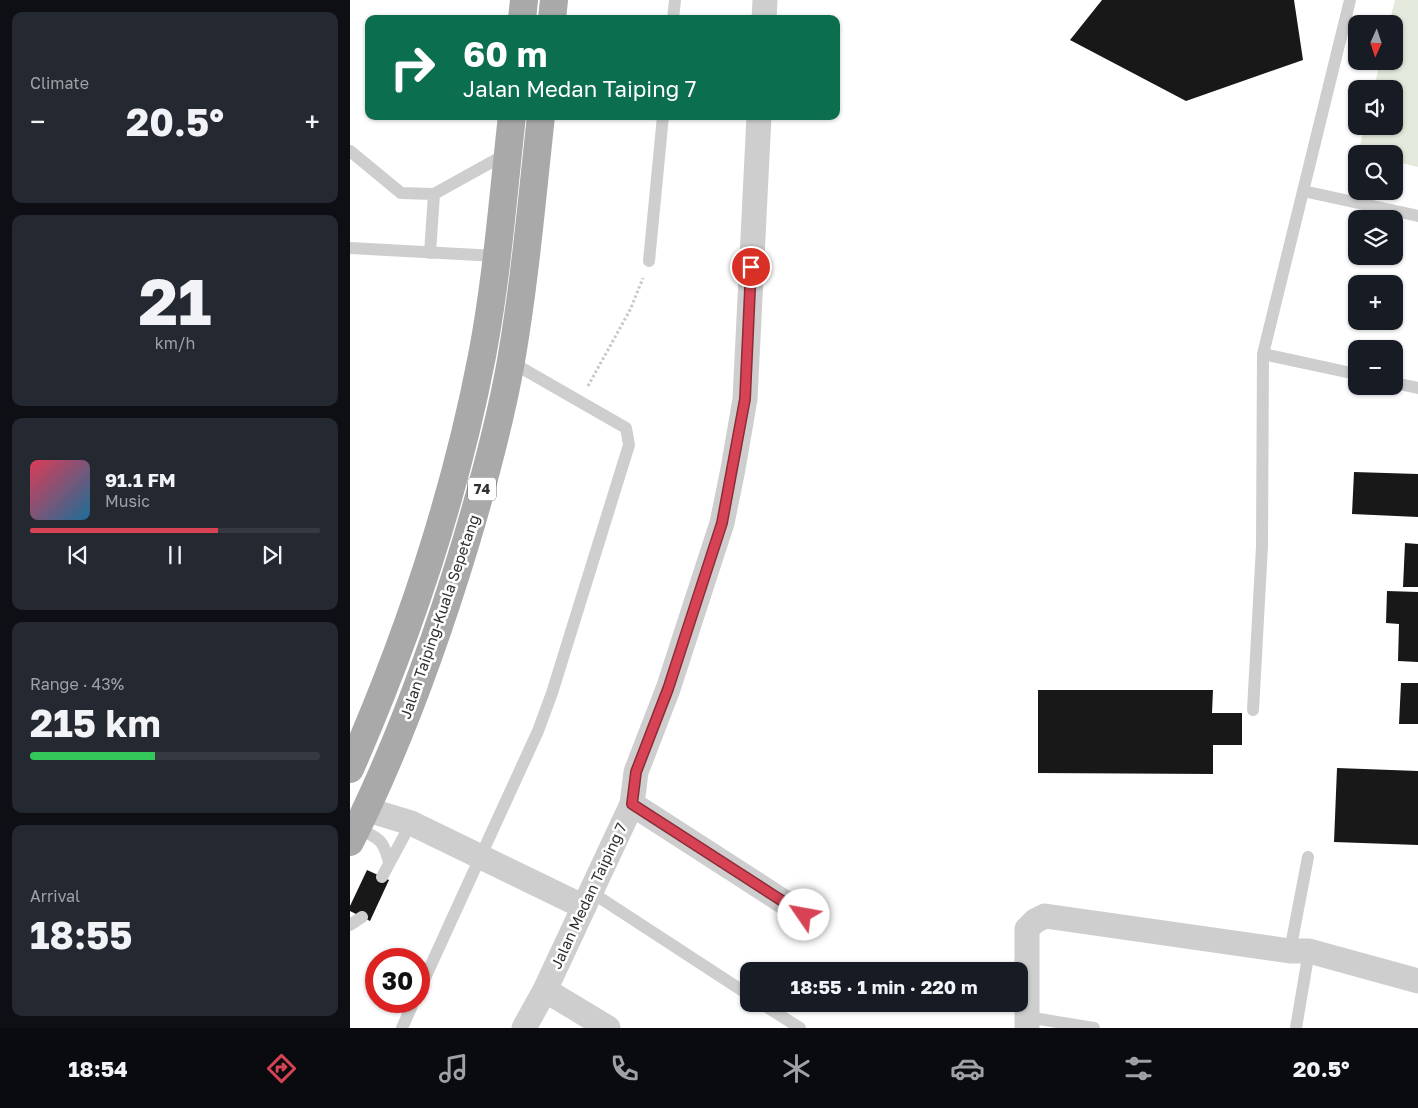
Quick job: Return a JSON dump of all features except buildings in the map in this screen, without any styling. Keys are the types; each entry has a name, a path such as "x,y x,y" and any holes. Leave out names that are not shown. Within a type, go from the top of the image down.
{"main road":[{"path":"522,15 524,0"},
{"path":"552,15 554,0"},
{"name":"Jalan Taiping-Kuala Sepetang","path":"350,769 409,619 451,485 482,356 512,120"},
{"name":"Jalan Taiping-Kuala Sepetang","path":"358,827 412,704 451,593 484,482 511,362 526,258 541,120"}],"street":[{"path":"764,15 765,0"},
{"name":"Jalan Medan Taiping 7","path":"524,1028 545,990 632,804 636,772 668,689 722,523 745,399 759,120"},
{"path":"632,804 804,915"},
{"path":"358,827 411,823 480,856 587,900"},
{"path":"1027,1022 1027,929 1035,921 1045,916 1299,951 1418,981"},
{"path":"545,990 608,1028"}],"lane":[{"path":"673,15 675,0"},
{"path":"1253,710 1262,546 1263,354 1350,0"},
{"path":"649,261 663,120"},
{"path":"350,151 401,193 434,194 508,153"},
{"path":"1303,192 1418,216"},
{"path":"430,252 434,194"},
{"path":"350,248 496,256"},
{"path":"1263,354 1348,372"},
{"path":"430,967 538,731 552,694 629,445 626,428 511,362"},
{"path":"1403,385 1418,388"},
{"path":"382,877 411,823"},
{"path":"358,827 376,837 385,845 389,862"},
{"path":"1296,1028 1299,951 1308,857"},
{"path":"587,900 740,990"},
{"path":"350,925 362,917"},
{"path":"775,1012 800,1028"},
{"path":"402,1028 409,1013"},
{"path":"1027,1022 1094,1028"}],"path":[{"path":"580,401 630,310 649,261"}],"shaded area":[{"path":"1395,0 1418,0 1418,167 1403,163 1403,145 1360,145 1363,135 1403,135 1403,80 1376,80 1378,70 1403,70 1403,15 1391,15"}],"route":[{"path":"751,267 745,399 722,523 668,689 636,772 632,804 804,915"}]}
